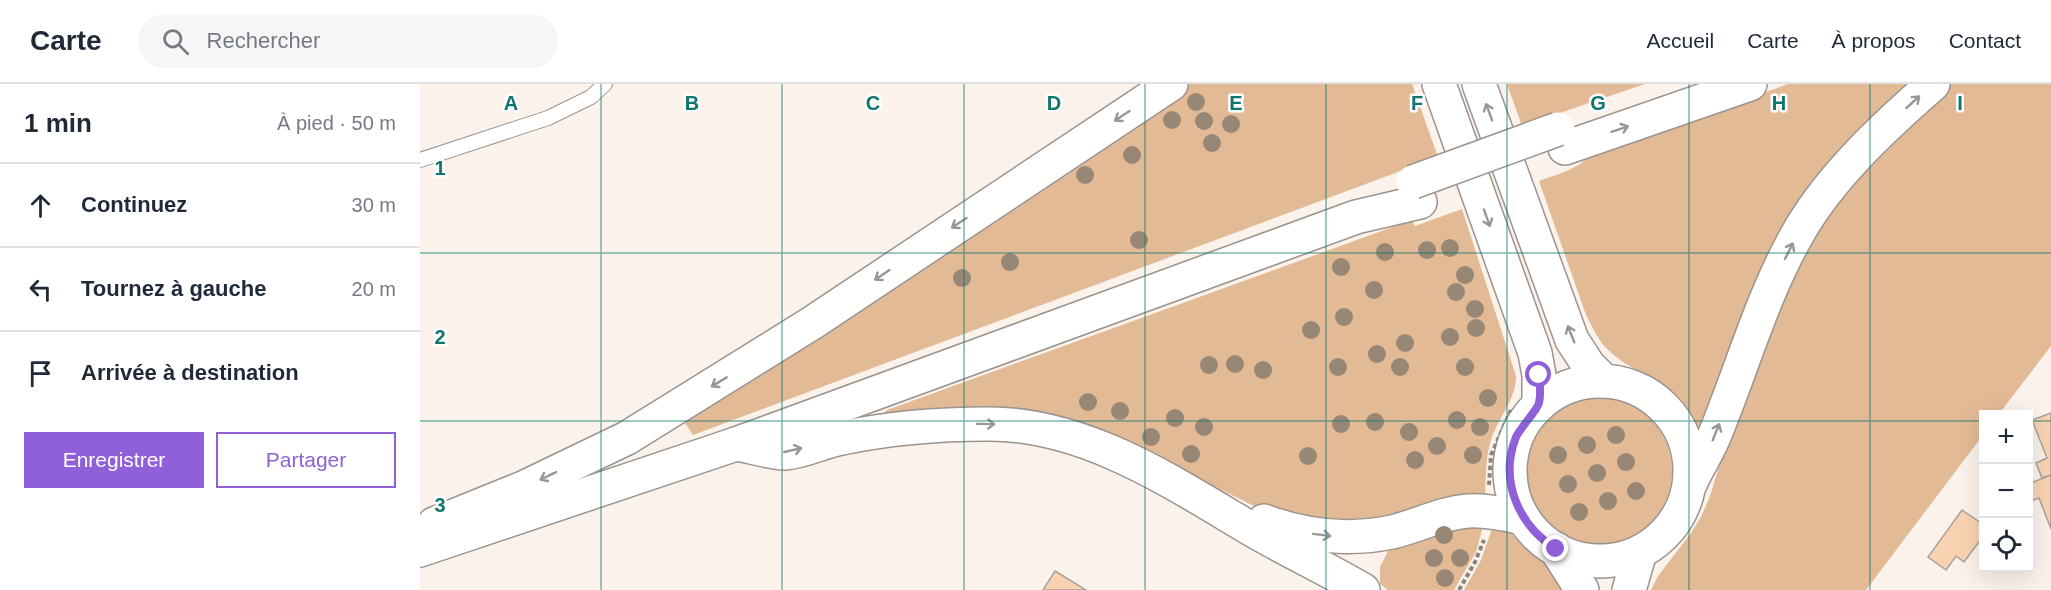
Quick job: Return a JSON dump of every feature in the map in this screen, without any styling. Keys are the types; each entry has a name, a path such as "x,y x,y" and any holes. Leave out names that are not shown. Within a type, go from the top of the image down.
{"main road":[{"path":"420,532 424,528 523,488 627,438 802,329 1171,84"},
{"path":"1439,84 1535,353 1540,385 1527,404 1510,462 1514,497 1523,518 1536,534 1556,549 1583,560 1611,560 1640,552 1659,540 1677,519 1683,506 1689,484 1690,468 1686,443 1665,408 1642,391 1604,381 1593,381 1568,387 1527,404"},
{"path":"1479,84 1572,339 1586,361 1604,381"},
{"path":"420,550 736,444 1356,217 1561,138 1684,84"},
{"path":"1561,138 1750,84"},
{"path":"1689,484 1713,440 1777,274 1801,228 1825,193 1847,168 1933,84"},
{"path":"736,444 785,453 840,438 898,428 947,424 1032,428 1073,438 1150,471 1362,590"},
{"path":"1186,492 1271,523 1301,532 1329,536 1360,536 1392,532 1467,511 1490,512 1523,518"},
{"path":"1556,549 1582,590"},
{"path":"1629,590 1640,552"}],"lane":[{"path":"420,160 548,118 591,98 605,84"}],"path":[{"path":"1459,590 1479,554 1487,532 1490,512 1491,454 1527,404"}],"shaded area":[{"path":"1187,84 1412,84 1438,157 693,435 681,417"},
{"path":"1507,84 1645,84 1522,126"},
{"path":"1788,84 1907,84 1848,148 1700,434 1692,415 1671,390 1619,359 1600,340 1586,315 1539,181 1579,165 1588,156"},
{"path":"1948,84 2051,84 2051,346 2002,410 1979,410 1979,440 1866,590 1651,590 1658,576 1701,517 1710,496 1742,391 1822,214"},
{"path":"1462,209 1516,376 1510,401 1489,447 1485,501 1363,526 1258,508 1129,444 880,417 887,410 1412,220 1415,226"},
{"path":"1598,397 1626,402 1651,418 1667,443 1672,471 1667,499 1651,524 1626,540 1598,545 1570,540 1545,524 1529,499 1524,471 1529,443 1545,418 1570,402"},
{"path":"1485,519 1476,552 1454,590 1388,590 1380,584 1380,567 1389,549"},
{"path":"1494,523 1510,532 1524,547 1550,566 1570,590 1464,590 1481,560"}],"building":[{"path":"2051,413 2051,475 2042,478 2036,463 2047,458 2033,420"},
{"path":"2051,475 2051,529 2039,498 2033,500 2033,482"},
{"path":"1962,510 1979,522 1979,542 1964,562 1956,556 1946,570 1928,557"},
{"path":"1055,571 1086,590 1043,590"}],"route":[{"path":"1539,375 1539,405 1522,425 1516,437 1510,462 1510,475 1514,497 1523,518 1536,534 1556,549"}]}
